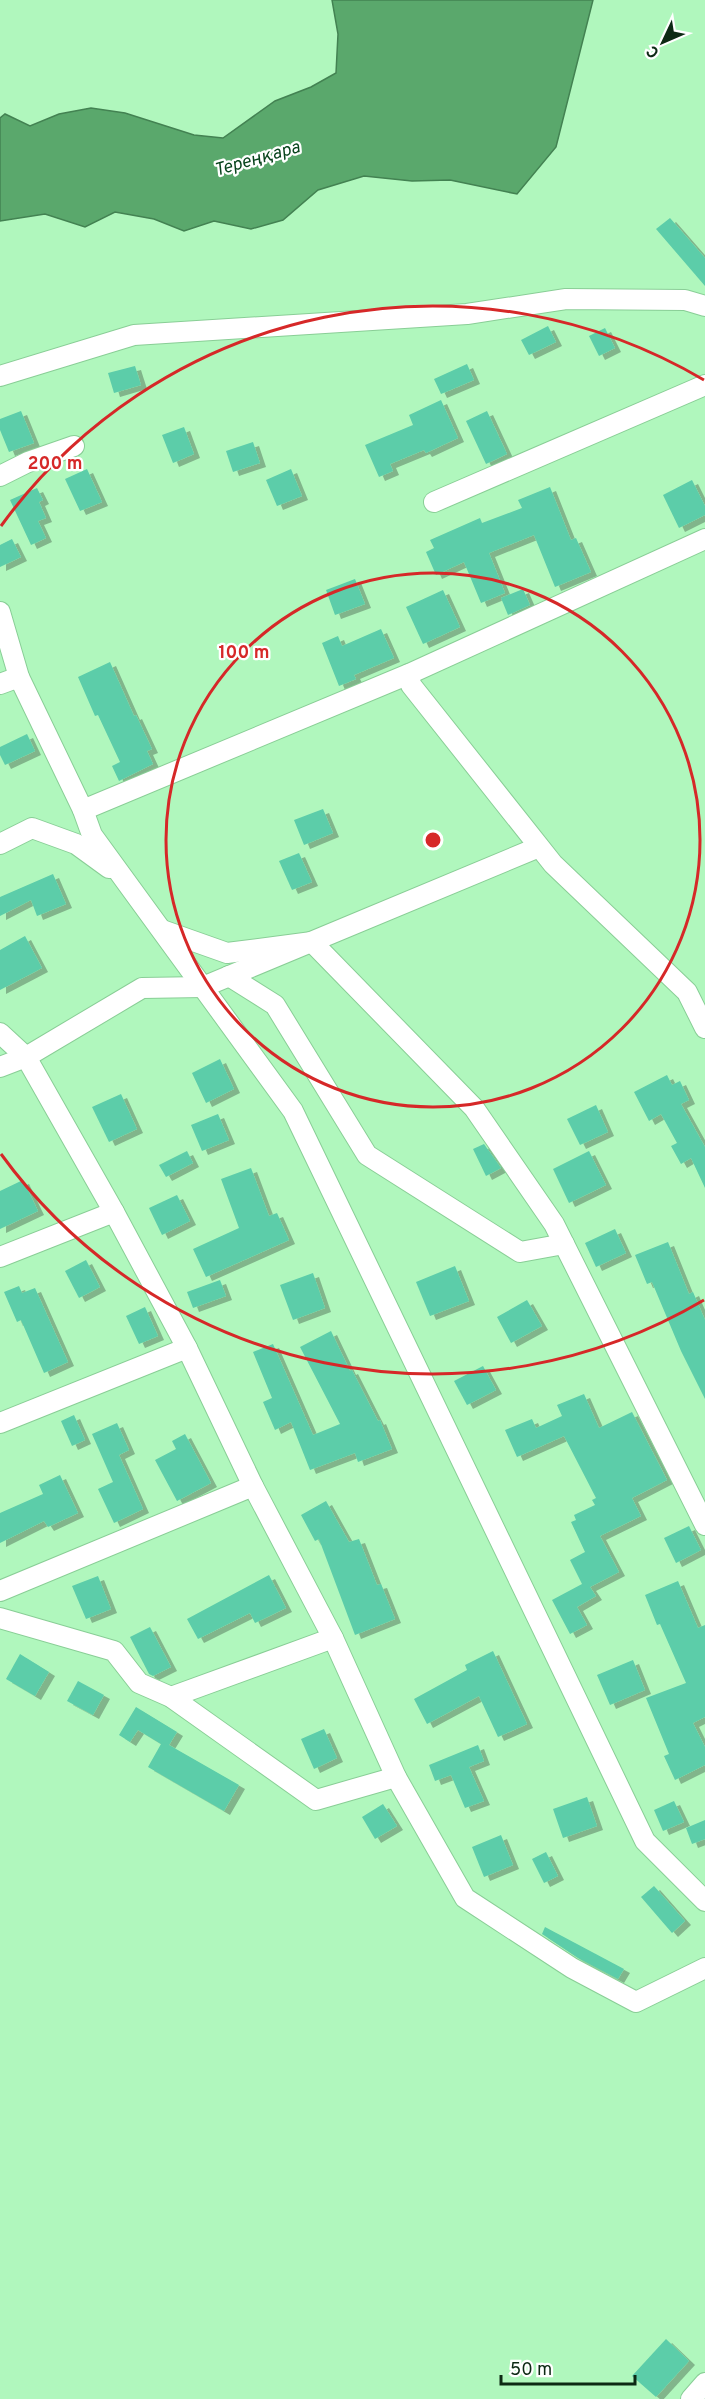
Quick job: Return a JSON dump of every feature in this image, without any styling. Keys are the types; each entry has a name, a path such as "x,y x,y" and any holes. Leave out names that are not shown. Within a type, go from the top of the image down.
{"street":[{"path":"0,376 134,335 467,314 566,299 685,300 705,306"},
{"path":"434,502 705,385"},
{"path":"0,476 28,462 74,446"},
{"path":"83,810 409,674 705,538"},
{"path":"0,612 19,677 83,810 92,835 293,1112 645,1841 705,1901"},
{"path":"409,674 411,685 553,864 687,992 705,1028"},
{"path":"0,684 19,677"},
{"path":"0,844 32,828 76,844 125,880"},
{"path":"0,1067 26,1057 142,988 203,987 539,847"},
{"path":"162,930 227,953 312,942"},
{"path":"312,942 474,1108 554,1224 705,1525"},
{"path":"229,976 275,1005 367,1155 520,1252 564,1244"},
{"path":"0,1033 26,1057 114,1212 187,1348 253,1486 333,1638 396,1777 465,1898 572,1968 636,2002 705,1968"},
{"path":"0,1257 114,1212"},
{"path":"0,1423 187,1348"},
{"path":"0,1591 253,1486"},
{"path":"0,1618 114,1651 139,1683 171,1697 316,1800 396,1777"},
{"path":"171,1697 333,1638"},
{"path":"691,2399 705,2383"}],"water":[{"name":"Тереңқара","path":"332,0 593,0 556,147 517,194 450,180 412,181 364,176 318,190 283,220 251,229 214,221 184,231 154,219 115,212 85,227 45,214 0,221 0,118 5,114 30,126 59,114 91,108 125,113 194,135 223,138 275,101 311,87 336,73 338,34"}],"building":[{"path":"670,218 705,258 705,286 656,229"},
{"path":"548,326 556,342 529,355 521,340"},
{"path":"605,328 615,348 599,356 589,336"},
{"path":"467,364 474,380 441,394 434,379"},
{"path":"135,366 141,385 114,393 108,373"},
{"path":"441,400 458,438 426,453 424,450 390,464 393,471 379,477 365,445 413,425 409,415"},
{"path":"21,411 34,443 9,452 0,430 0,419"},
{"path":"487,411 507,454 486,464 466,421"},
{"path":"184,427 194,454 173,463 162,435"},
{"path":"253,442 260,463 233,472 226,451"},
{"path":"87,469 102,502 80,511 65,479"},
{"path":"291,469 302,496 277,506 266,480"},
{"path":"692,480 705,506 705,515 679,528 663,495"},
{"path":"550,487 571,540 576,538 591,572 555,587 534,535 489,553 505,593 481,603 464,562 436,575 426,552 434,548 430,540 480,518 482,523 522,508 518,500"},
{"path":"37,488 43,500 39,502 46,518 38,521 46,538 31,545 10,500"},
{"path":"12,539 21,557 0,567 0,545"},
{"path":"355,579 365,604 335,615 326,590"},
{"path":"523,589 530,605 508,615 501,598"},
{"path":"443,590 460,627 423,644 406,607"},
{"path":"381,629 394,658 354,675 356,679 339,686 322,643 338,636 342,646"},
{"path":"110,662 134,716 136,715 152,749 147,751 153,764 119,781 112,766 120,762 98,715 95,716 78,677"},
{"path":"27,734 35,751 5,765 0,755 0,747"},
{"path":"323,809 333,833 304,845 294,820"},
{"path":"299,853 312,882 292,890 279,861"},
{"path":"53,874 66,904 37,916 31,900 0,916 0,897"},
{"path":"25,936 42,968 0,990 0,950"},
{"path":"220,1059 234,1089 206,1103 192,1073"},
{"path":"667,1075 672,1085 680,1081 689,1100 681,1104 705,1147 705,1188 691,1158 681,1164 671,1146 677,1143 661,1114 649,1121 634,1092"},
{"path":"121,1094 137,1129 109,1142 92,1107"},
{"path":"596,1105 608,1132 580,1145 567,1119"},
{"path":"218,1114 229,1140 202,1151 191,1125"},
{"path":"484,1144 501,1168 486,1176 473,1149"},
{"path":"187,1151 193,1163 166,1177 159,1165"},
{"path":"589,1151 606,1185 569,1203 553,1169"},
{"path":"251,1168 269,1216 277,1213 289,1240 206,1277 193,1249 239,1228 221,1179"},
{"path":"23,1180 38,1211 0,1229 0,1191"},
{"path":"177,1195 190,1221 162,1235 149,1208"},
{"path":"615,1229 626,1253 596,1267 585,1243"},
{"path":"668,1242 689,1294 693,1292 705,1320 705,1399 681,1351 652,1282 647,1284 635,1255"},
{"path":"86,1260 100,1287 79,1298 65,1271"},
{"path":"455,1266 469,1301 430,1316 416,1282"},
{"path":"313,1273 325,1308 293,1320 280,1285"},
{"path":"220,1280 226,1296 193,1308 187,1292"},
{"path":"19,1286 22,1293 35,1288 68,1362 44,1373 21,1320 17,1322 4,1292"},
{"path":"527,1300 542,1326 511,1343 497,1317"},
{"path":"145,1307 158,1336 139,1344 126,1316"},
{"path":"331,1331 350,1371 352,1370 378,1421 380,1420 392,1449 358,1462 355,1453 310,1470 291,1422 275,1430 263,1402 272,1398 253,1352 273,1344 313,1435 340,1424 300,1347"},
{"path":"483,1366 496,1390 467,1405 454,1381"},
{"path":"584,1394 599,1428 632,1412 667,1480 632,1498 641,1516 600,1536 619,1572 590,1587 596,1596 577,1607 587,1625 570,1634 552,1600 582,1584 570,1560 585,1552 571,1522 576,1520 574,1515 595,1505 592,1500 596,1498 564,1436 517,1457 505,1430 532,1419 536,1428 562,1416 557,1405"},
{"path":"74,1415 85,1440 72,1446 61,1421"},
{"path":"117,1423 129,1450 119,1455 143,1509 114,1523 98,1489 113,1482 92,1434"},
{"path":"185,1434 211,1483 177,1501 155,1460 176,1449 172,1441"},
{"path":"60,1475 78,1513 48,1527 44,1521 0,1543 0,1513 43,1494 39,1485"},
{"path":"326,1501 349,1542 359,1539 377,1585 381,1584 395,1619 355,1635 319,1539 315,1541 301,1515"},
{"path":"689,1526 701,1550 676,1563 664,1538"},
{"path":"269,1575 286,1608 255,1623 250,1613 198,1639 187,1619"},
{"path":"98,1576 111,1609 86,1619 72,1586"},
{"path":"678,1581 698,1628 705,1625 705,1717 693,1723 705,1747 705,1765 675,1780 664,1756 669,1754 646,1698 686,1683 645,1595"},
{"path":"150,1627 171,1667 153,1676 149,1674 130,1637"},
{"path":"493,1651 527,1724 498,1737 479,1696 427,1724 414,1699 467,1670 465,1665"},
{"path":"20,1654 49,1672 35,1696 6,1679"},
{"path":"633,1660 645,1690 610,1705 597,1675"},
{"path":"78,1681 104,1695 93,1715 67,1701"},
{"path":"136,1707 177,1732 169,1745 239,1785 224,1811 148,1767 161,1744 138,1730 130,1742 119,1735"},
{"path":"324,1729 337,1758 314,1769 301,1739"},
{"path":"478,1745 484,1761 469,1767 484,1801 465,1808 451,1775 435,1781 429,1765"},
{"path":"587,1797 597,1826 563,1838 553,1809"},
{"path":"674,1801 684,1822 663,1831 654,1810"},
{"path":"383,1804 397,1826 375,1839 362,1817"},
{"path":"705,1820 705,1839 692,1844 686,1828"},
{"path":"501,1835 513,1865 484,1877 472,1847"},
{"path":"546,1852 558,1876 544,1883 532,1859"},
{"path":"654,1886 685,1921 672,1933 641,1897"},
{"path":"545,1927 624,1969 618,1979 578,1958 542,1934"},
{"path":"666,2339 689,2361 656,2397 632,2376"}]}
